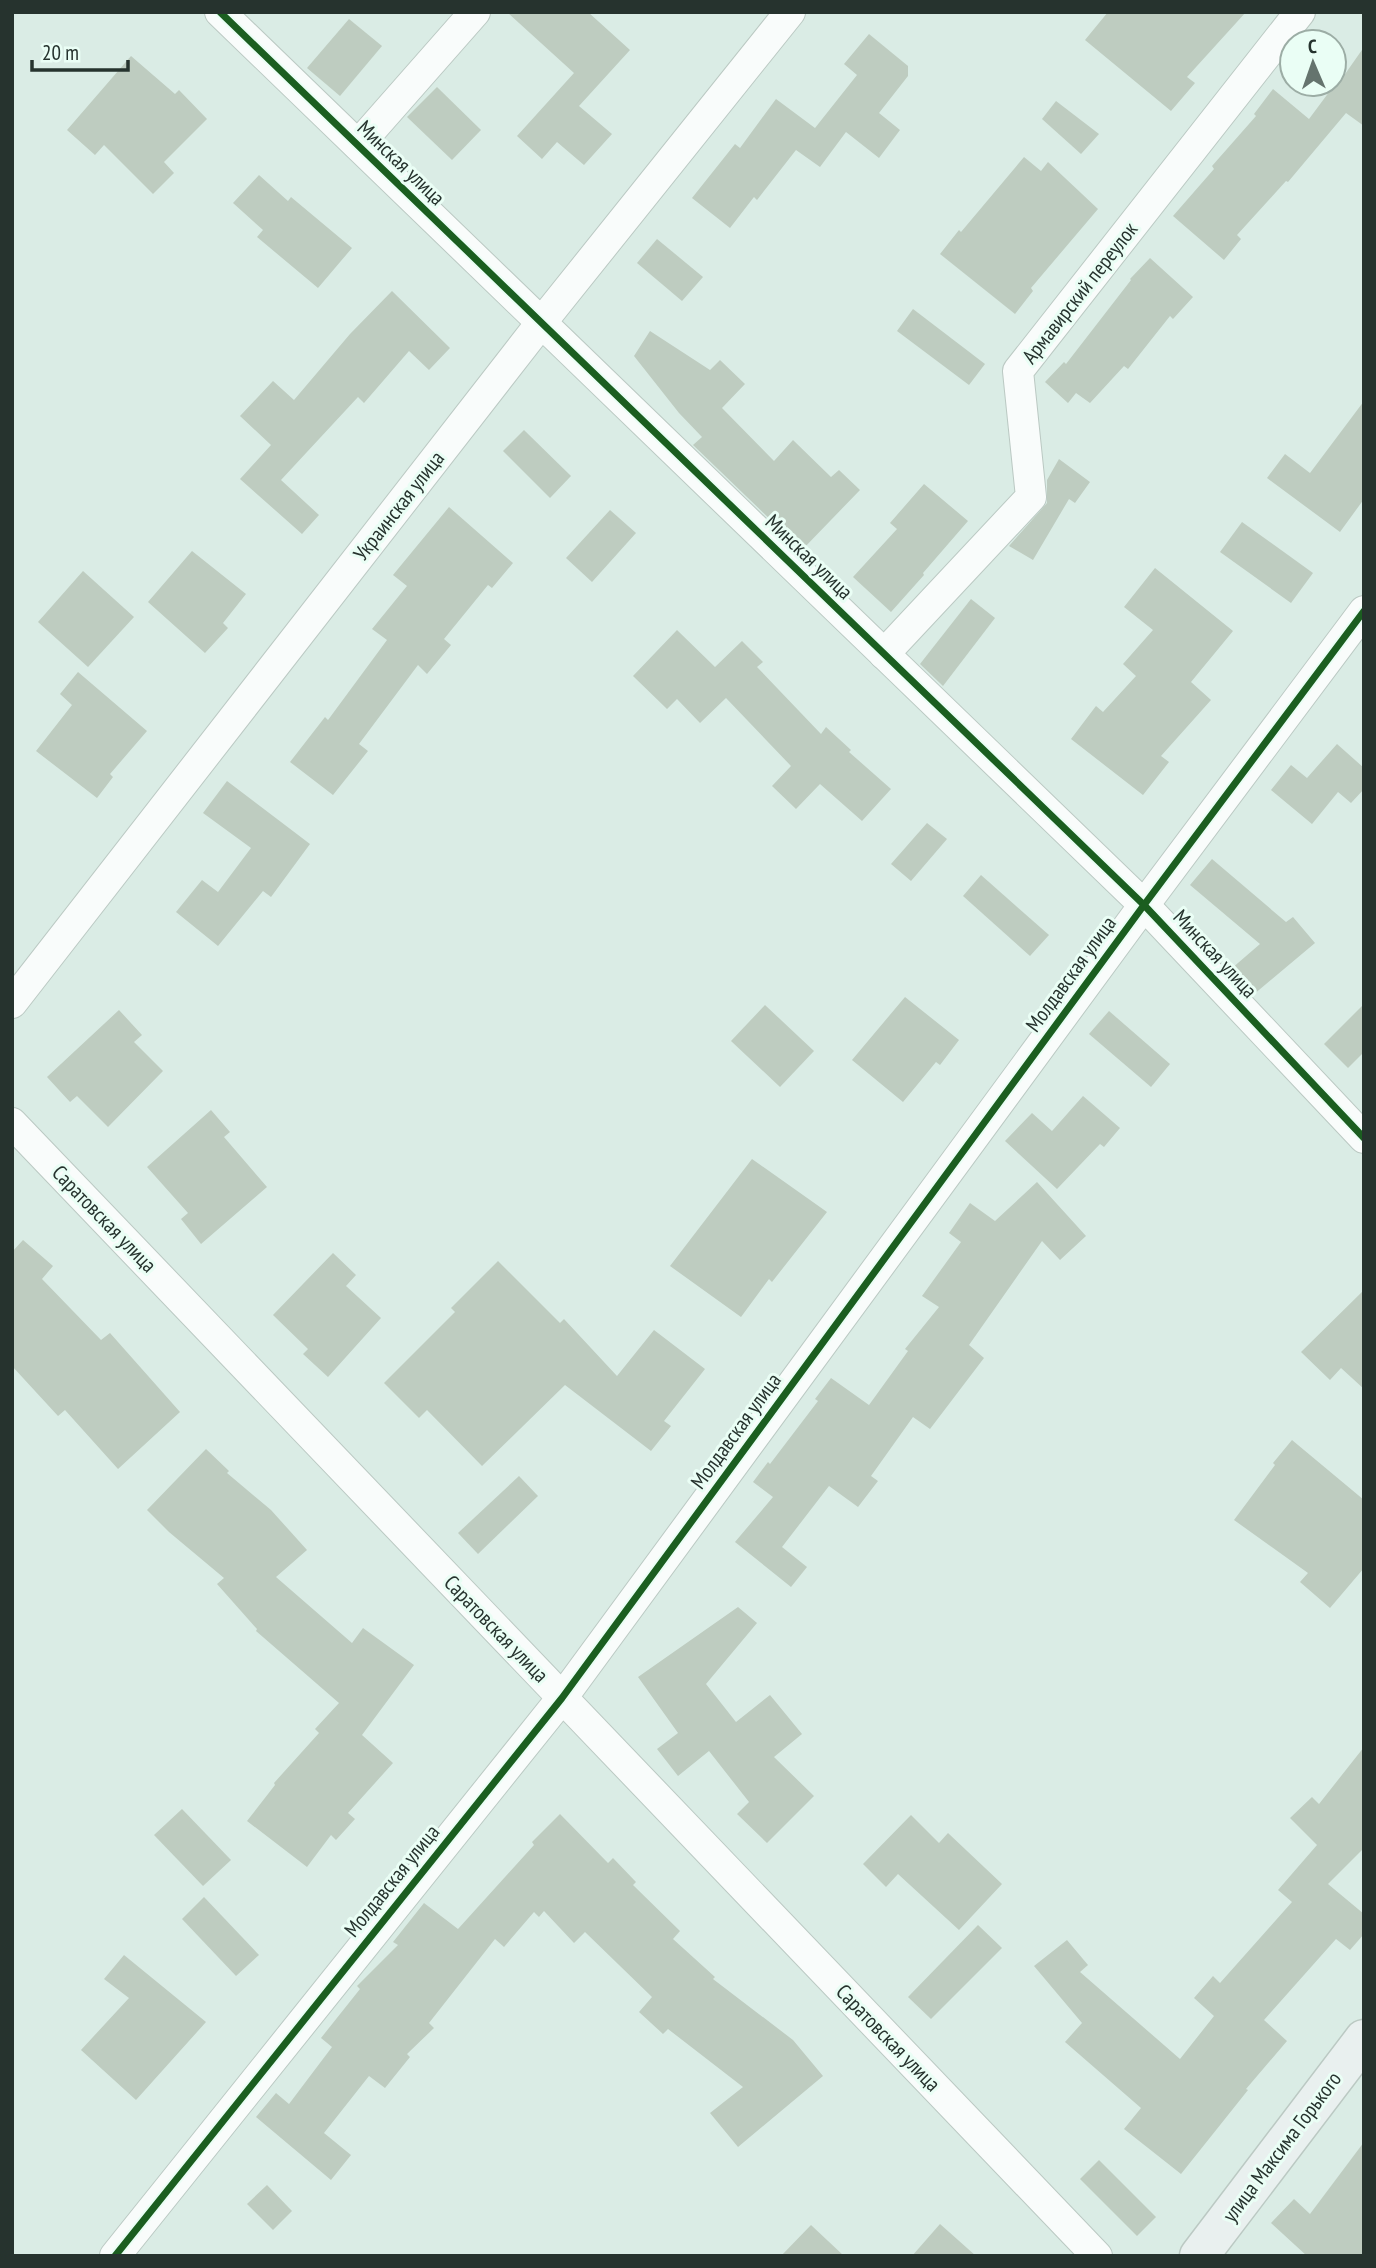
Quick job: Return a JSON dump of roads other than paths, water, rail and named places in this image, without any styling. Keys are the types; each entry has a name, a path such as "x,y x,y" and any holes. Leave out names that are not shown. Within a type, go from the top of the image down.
{"main road":[{"name":"улица Максима Горького","path":"1199,2256 1364,2039"}],"street":[{"name":"Минская улица","path":"219,12 1144,905 1364,1138"},
{"path":"358,145 475,12"},
{"name":"Украинская улица","path":"12,1003 541,323 790,12"},
{"name":"Армавирский переулок","path":"884,654 1031,497 1018,371 1300,12"},
{"name":"Молдавская улица","path":"115,2256 562,1698 1144,905 1364,611"},
{"name":"Саратовская улица","path":"12,1123 1097,2256"}]}
